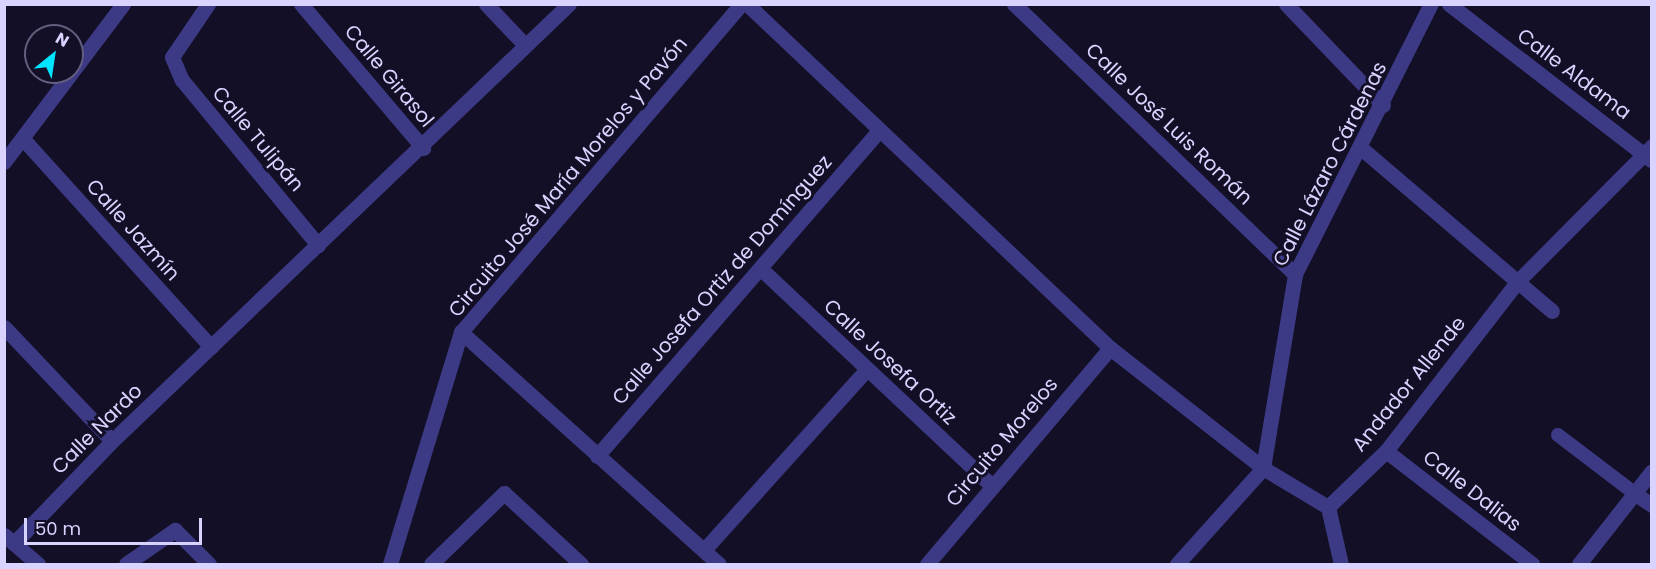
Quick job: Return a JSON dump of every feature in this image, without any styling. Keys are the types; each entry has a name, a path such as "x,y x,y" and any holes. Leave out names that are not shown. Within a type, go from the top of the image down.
{"street":[{"path":"4,162 24,140 123,4"},
{"name":"Calle Tulipán","path":"208,4 172,57 182,80 318,245"},
{"name":"Calle Girasol","path":"301,4 423,148"},
{"path":"486,4 524,44"},
{"name":"Calle Nardo","path":"9,539 423,148 524,44 569,4"},
{"name":"Circuito José María Morelos y Pavón","path":"719,564 461,332 741,4"},
{"path":"747,4 1110,348 1263,468 1328,507 1341,564"},
{"name":"Calle José Luis Román","path":"1014,4 1295,274"},
{"path":"1286,4 1383,105"},
{"name":"Calle Lázaro Cárdenas","path":"1263,468 1295,274 1383,105 1431,4"},
{"name":"Calle Aldama","path":"1449,4 1649,154"},
{"name":"Calle Josefa Ortiz de Domínguez","path":"597,456 879,131"},
{"name":"Calle Jazmín","path":"24,140 211,347"},
{"path":"1361,148 1552,311"},
{"name":"Andador Allende","path":"1328,507 1386,451 1517,282 1649,154"},
{"name":"Calle Josefa Ortiz","path":"760,268 992,486"},
{"path":"4,327 112,441"},
{"path":"390,564 461,332"},
{"name":"Circuito Morelos","path":"927,564 1110,348"},
{"path":"704,550 866,370"},
{"name":"Calle Dalias","path":"1386,451 1532,564"},
{"path":"1177,564 1263,468"},
{"path":"1579,564 1652,471"},
{"path":"431,564 504,493 581,564"},
{"path":"1634,493 1652,505"},
{"path":"126,564 175,530 209,564"},
{"path":"9,539 38,564"}],"lane":[{"path":"1558,435 1634,493"}]}
